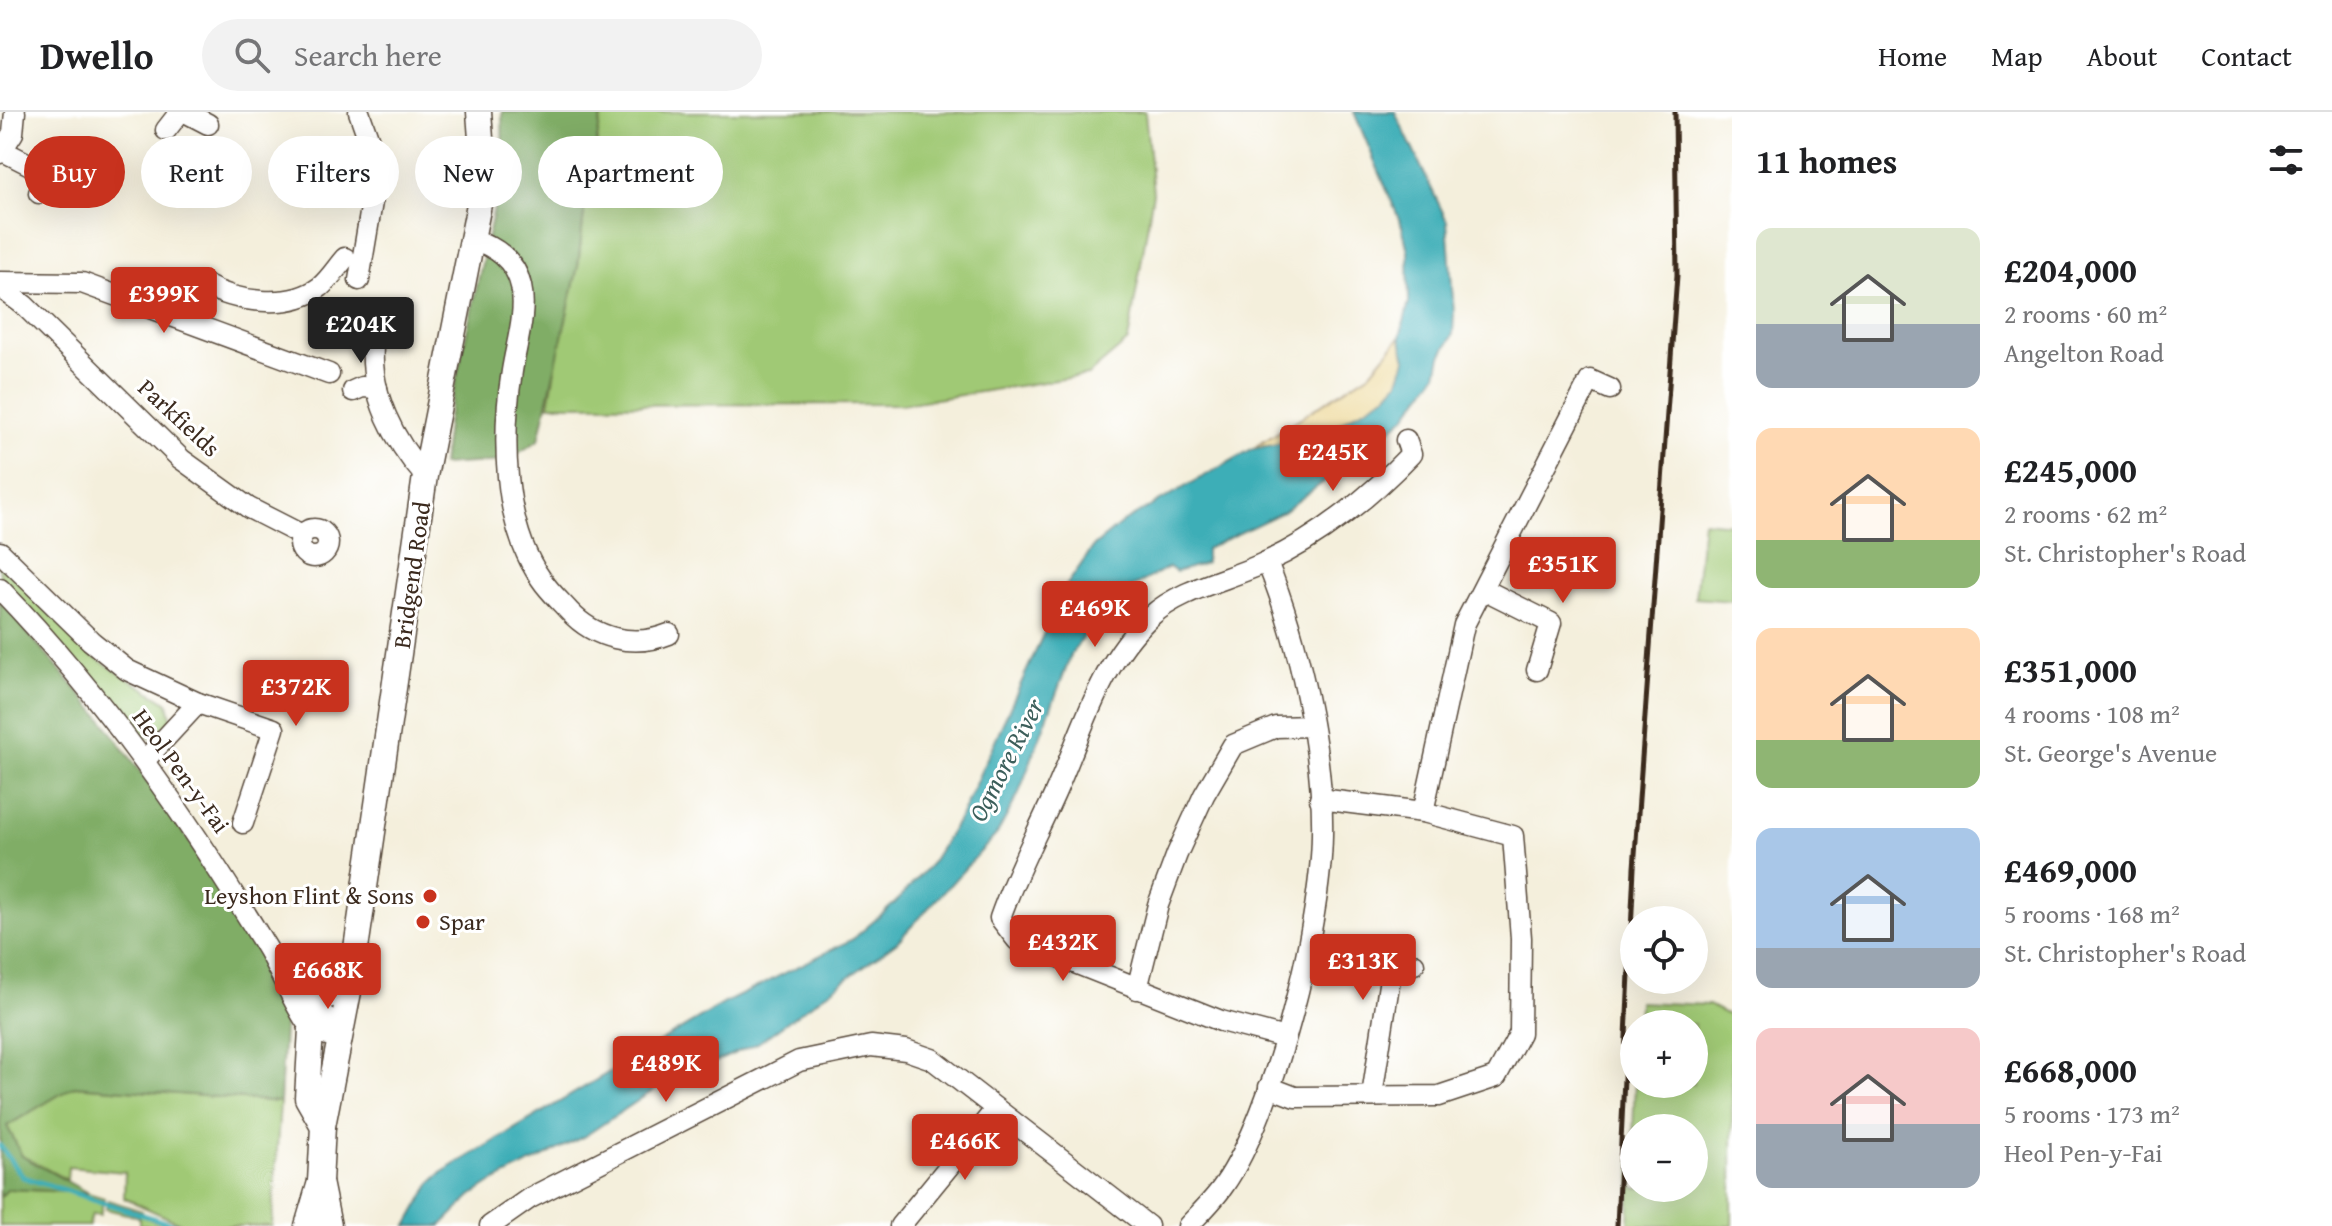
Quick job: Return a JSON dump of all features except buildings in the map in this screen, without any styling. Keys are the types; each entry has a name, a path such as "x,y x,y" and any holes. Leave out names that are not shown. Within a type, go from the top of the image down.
{"main road":[{"name":"Bridgend Road","path":"320,1182 323,1126 349,992 425,476 484,179 479,112"},
{"path":"311,1029 307,1098 323,1126"},
{"path":"307,1226 320,1182"},
{"path":"320,1182 329,1226"}],"street":[{"path":"15,112 13,133 1,152 24,163"},
{"path":"166,130 182,112 208,124"},
{"path":"204,284 219,293 256,301 299,297 320,287 351,264 378,166 359,112"},
{"path":"471,238 502,253 514,267 522,287 522,306 507,404 506,461 517,519 534,567 578,621 599,634 616,640 644,641 669,634"},
{"path":"0,284 82,283 329,374"},
{"name":"Parkfields","path":"0,284 181,459 249,508 302,535"},
{"path":"373,346 377,388 395,435 425,476"},
{"path":"1423,812 1464,625 1485,590 1529,494 1590,380 1610,389"},
{"path":"353,391 362,387 377,388"},
{"path":"1285,1038 1221,1021 1017,940 1000,918 1017,869 1056,791 1108,669 1152,615 1207,584 1267,562 1328,524 1384,482 1411,454 1406,440"},
{"path":"0,552 91,641 127,670 198,703 274,729 243,823"},
{"path":"1188,1226 1224,1185 1246,1144 1269,1087 1285,1038 1313,914 1322,836 1312,726 1290,628 1267,562"},
{"name":"Heol Pen-y-Fai","path":"0,589 34,624 145,760 224,876 302,1002 328,1018 341,1039"},
{"path":"1485,590 1551,623 1537,670"},
{"path":"145,760 198,703"},
{"path":"1137,989 1158,905 1172,867 1204,795 1233,745 1276,727 1312,726"},
{"path":"1269,1087 1295,1097 1439,1096 1496,1077 1520,1033 1521,938 1513,836 1423,812 1320,799"},
{"path":"1372,1096 1392,965 1414,964"},
{"path":"302,1002 349,992"},
{"name":"Heol Pen-y-Fai","path":"302,1002 301,1016 311,1029"},
{"path":"311,1029 341,1039"},
{"path":"490,1226 530,1198 799,1061 871,1046 906,1050 932,1059 1148,1226"},
{"path":"900,1226 995,1110"}],"green space":[{"path":"502,112 602,112 598,136 538,136 538,208 585,208 578,266 539,440 506,461 442,465 448,417 494,208 522,208 522,136 502,136"},
{"path":"602,112 1145,112 1153,193 1128,341 1088,375 904,404 549,405 564,317 578,266 585,208 723,208 723,136 598,136"},
{"path":"1703,521 1732,524 1732,601 1695,598"},
{"path":"0,562 92,656 168,703 172,722 152,738 138,736 0,579"},
{"path":"0,601 103,720 178,824 286,992 280,1102 74,1086 7,1126 22,1156 88,1193 8,1189 0,1197"},
{"path":"1639,1002 1709,1005 1732,1017 1732,1226 1629,1226 1630,1202 1708,1202 1708,1114 1634,1114 1634,1098 1708,1098 1708,1010 1639,1010"},
{"path":"74,1086 280,1102 272,1226 186,1226 124,1198 125,1172 68,1167 67,1180 22,1156 7,1126"},
{"path":"8,1189 88,1193 104,1198 100,1215 92,1214 89,1226 0,1226 0,1197"},
{"path":"108,1200 142,1211 144,1217 169,1226 139,1226 139,1217 106,1209"}],"sand":[{"path":"1400,337 1406,359 1399,381 1387,395 1318,436 1252,449 1370,373"}],"water":[{"name":"Ogmore River","path":"1354,112 1395,112 1447,221 1453,334 1441,356 1437,374 1406,416 1359,456 1283,512 1206,549 1206,563 1176,572 1169,567 1119,595 1088,629 1071,655 1018,795 997,834 897,942 758,1043 657,1088 585,1136 491,1183 471,1196 441,1226 407,1226 431,1183 444,1171 725,1003 853,939 896,902 932,862 961,815 1064,589 1094,546 1123,522 1252,449 1318,436 1387,395 1399,381 1406,359 1400,337 1409,303 1408,251 1402,226"}],"waterway":[{"path":"0,1146 23,1177 178,1226"}],"railway":[{"path":"1617,1226 1634,868 1677,275 1675,112"}],"place":[{"name":"Leyshon Flint & Sons","path":"430,896"},
{"name":"Spar","path":"423,922"}]}
